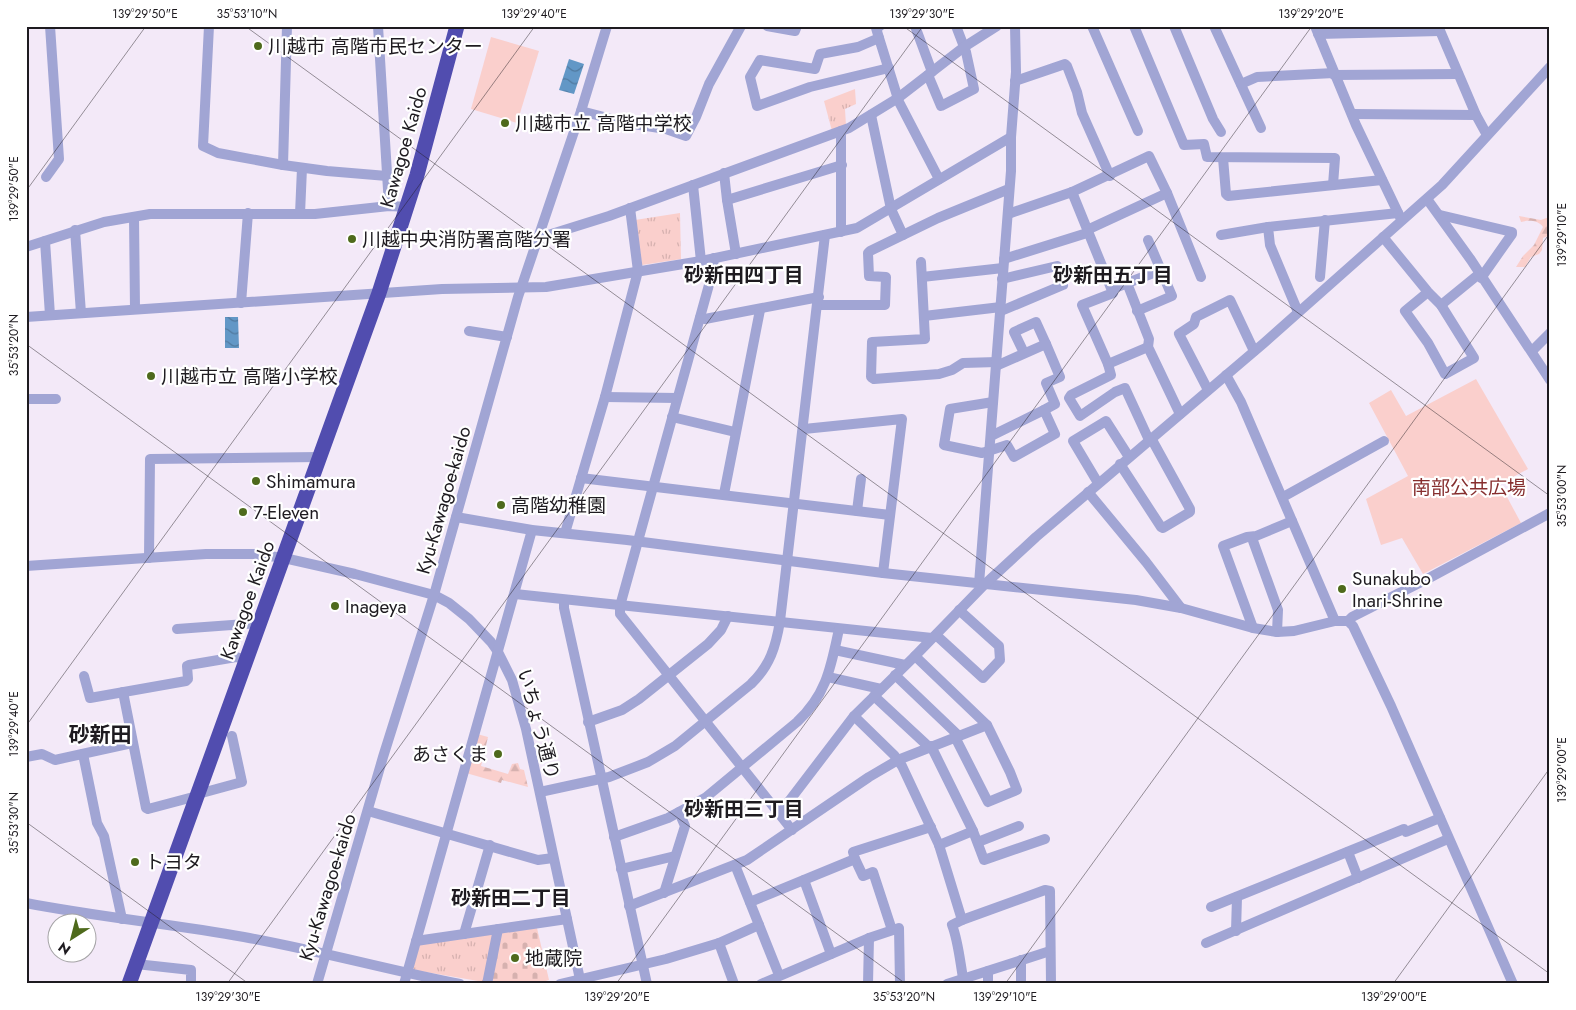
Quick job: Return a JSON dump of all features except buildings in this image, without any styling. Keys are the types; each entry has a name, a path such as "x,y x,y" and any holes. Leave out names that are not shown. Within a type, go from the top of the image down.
{"highway":[{"name":"Kawagoe Kaido","path":"129,984 379,293 408,207 457,26"}],"street":[{"path":"46,177 59,159 50,26"},
{"path":"210,26 203,146 218,153 283,165 387,176"},
{"path":"283,165 287,26"},
{"path":"378,26 389,206"},
{"name":"Kyu-Kawagoe-kaido","path":"317,984 383,757 434,595 521,287 581,111 607,26"},
{"path":"581,111 626,123 666,129 686,136 709,84 741,26"},
{"path":"767,26 794,31 797,26"},
{"path":"880,26 876,28 898,98 938,180"},
{"path":"915,26 941,106 974,89 964,47 956,26"},
{"path":"540,234 545,236 630,208 841,131 898,98 964,47 997,26"},
{"path":"981,585 1011,172 1011,137 1015,81 1014,26"},
{"path":"1092,26 1138,131"},
{"path":"1134,26 1184,145 1204,144 1207,157 1335,158 1333,185"},
{"path":"1174,26 1213,119 1221,132"},
{"path":"1214,26 1261,128"},
{"path":"1400,216 1352,114 1316,30 1439,28 1476,115 1487,135"},
{"path":"879,38 858,47 820,54 815,69 760,60 750,77 758,106 810,87 889,68"},
{"path":"1015,81 1065,64 1077,92 1082,113 1110,176"},
{"path":"780,813 854,716 915,656 981,585 1298,312 1383,237 1400,216 1427,199 1550,68"},
{"path":"1241,84 1257,78 1334,74 1458,74"},
{"path":"1352,114 1476,115"},
{"path":"871,115 891,209 902,235"},
{"path":"841,131 841,232"},
{"path":"26,317 442,289 546,288 701,261 857,228 1011,137"},
{"path":"1008,214 1072,192 1110,176 1149,156 1167,193 1201,277"},
{"path":"1223,158 1226,194 1228,196 1382,180"},
{"path":"727,200 842,165"},
{"path":"300,214 302,168"},
{"path":"724,173 736,254"},
{"path":"693,185 701,261"},
{"path":"700,318 705,319 819,301 885,305 886,277 869,276 868,252 988,196 1009,189"},
{"path":"1072,192 1113,293 1082,305 1111,375 1071,395 1070,398 1079,416 1115,392 1125,388 1150,439 1190,512 1163,528 1161,527 1120,464"},
{"path":"922,277 1003,263 1087,232 1167,193"},
{"path":"1427,199 1440,215 1550,380"},
{"path":"26,247 104,222 150,214 300,214 389,206 408,207"},
{"path":"565,533 605,397 638,271 630,208"},
{"path":"241,303 248,213"},
{"path":"1440,215 1512,232 1480,276 1441,305"},
{"path":"1221,235 1268,226 1325,220 1400,216"},
{"path":"134,217 135,309"},
{"path":"1320,277 1325,220"},
{"path":"1268,226 1270,245 1298,312"},
{"path":"75,230 81,313"},
{"path":"540,792 629,771 648,762 675,746 741,693 760,676 767,666 775,649 780,621 819,301 825,236"},
{"path":"1383,237 1441,305 1474,358 1445,374 1428,343 1405,311 1428,292"},
{"path":"1137,311 1172,296 1148,240"},
{"path":"45,241 50,315"},
{"path":"714,258 712,274 620,606 620,614 792,830"},
{"path":"921,262 926,339 872,342 871,377 874,379 939,374 952,370 963,363 996,364 1046,344"},
{"path":"924,316 1001,309 1063,285 1056,266 1002,279"},
{"path":"1112,289 1162,270"},
{"path":"1127,283 1149,339 1148,346 1180,414"},
{"path":"1208,390 1179,334 1194,324 1196,317 1230,300 1254,350"},
{"path":"724,494 760,310"},
{"path":"991,436 1055,404 1046,383 1060,377 1036,322 1014,332 1024,354"},
{"path":"470,331 507,337"},
{"path":"1532,351 1550,333"},
{"path":"1108,364 1148,346"},
{"path":"1226,375 1241,402 1335,621"},
{"path":"605,397 677,398"},
{"path":"26,398 56,400"},
{"path":"994,402 950,409 944,445 982,453 1007,445 1014,457 1055,435 1044,410"},
{"path":"672,416 735,432"},
{"path":"804,429 902,419 883,574"},
{"path":"1098,483 1073,441 1106,421 1129,457"},
{"path":"1283,498 1384,441"},
{"path":"149,558 150,460 320,457"},
{"path":"581,478 890,515"},
{"path":"857,511 861,479"},
{"path":"1088,492 1181,608"},
{"path":"456,518 532,530 638,541 883,574 1136,600 1181,608 1253,628 1277,632 1294,631 1335,621 1348,621 1352,617 1550,514"},
{"path":"1253,628 1223,547 1247,537 1252,538 1292,521"},
{"path":"405,979 532,530"},
{"path":"1252,538 1277,605 1277,632"},
{"name":"いちょう通り","path":"26,566 206,554 254,554 284,558 355,574 434,595 448,603 469,619 498,652 512,680 526,729 580,981"},
{"path":"515,594 780,621 839,629 934,636 983,678 1000,660 999,646 959,610"},
{"path":"564,600 588,722 647,984"},
{"path":"588,722 630,706 714,638 721,630 728,616"},
{"path":"1348,621 1353,626 1368,656 1513,984"},
{"path":"177,629 260,623"},
{"path":"614,836 656,823 705,798 802,717 828,677 839,629"},
{"path":"835,650 905,665"},
{"path":"895,676 957,737 988,802 1017,790 987,725 915,656"},
{"path":"84,676 90,698 186,681 188,679 187,666 189,664 236,657 247,660"},
{"path":"828,677 878,692 930,746 973,831 984,860 1045,839"},
{"path":"123,692 142,794 148,809 242,782 232,736"},
{"path":"854,716 898,760 917,795 939,845 962,920"},
{"path":"629,906 747,860 869,777 898,760 987,725"},
{"path":"26,757 42,754 55,760 132,743"},
{"path":"83,754 97,824 104,836 122,919"},
{"path":"368,811 538,860 553,858"},
{"path":"664,892 685,826 679,812"},
{"path":"1211,907 1404,829 1406,832 1440,818"},
{"path":"978,842 1019,826"},
{"path":"892,930 873,872 863,876 852,852 931,827"},
{"path":"939,845 973,831"},
{"path":"1206,944 1448,839"},
{"path":"464,934 490,845"},
{"path":"1348,852 1358,878"},
{"path":"621,868 675,856"},
{"path":"750,902 855,859"},
{"path":"735,865 779,975"},
{"path":"804,880 831,954"},
{"path":"963,978 956,935 952,924 1045,890 1050,891 1051,984"},
{"path":"1236,931 1237,897"},
{"path":"26,903 74,913 151,922 245,937 326,954 405,979 460,984"},
{"path":"416,941 567,919"},
{"path":"560,984 666,960 718,943 759,925"},
{"path":"761,984 869,938 899,928 900,984"},
{"path":"487,984 498,929"},
{"path":"868,984 869,938"},
{"path":"718,943 734,984"},
{"path":"947,984 1050,951"},
{"path":"1021,960 1021,984"},
{"path":"136,964 192,970 191,984"},
{"path":"988,971 988,984"}],"green space":[{"path":"491,37 539,51 517,123 471,109"},
{"path":"855,89 856,104 845,109 846,126 832,131 824,101"},
{"path":"680,213 681,259 642,265 635,220"},
{"path":"1550,213 1550,235 1543,238 1542,250 1539,254 1531,257 1525,267 1516,267 1523,256 1534,245 1543,227 1533,221 1521,222 1519,216 1541,220 1549,217"},
{"name":"南部公共広場","path":"1476,379 1528,469 1500,484 1521,523 1423,574 1402,538 1381,545 1366,499 1408,476 1369,403 1391,390 1406,416"},
{"path":"477,734 488,737 481,766 508,774 512,764 518,763 520,769 524,770 528,787 502,780 501,783 466,773"},
{"path":"537,928 549,980 536,984 492,984 499,933"},
{"path":"492,933 484,982 414,970 412,967 419,944"}],"water":[{"path":"569,59 584,64 574,94 559,90"},
{"path":"225,317 238,317 239,348 225,348"}],"place":[{"name":"川越市 高階市民センター","path":"258,46"},
{"name":"川越市立 高階中学校","path":"505,123"},
{"name":"川越中央消防署高階分署","path":"352,239"},
{"name":"川越市立 高階小学校","path":"151,376"},
{"name":"Shimamura","path":"256,481"},
{"name":"高階幼稚園","path":"501,505"},
{"name":"7-Eleven","path":"243,512"},
{"name":"Sunakubo Inari-Shrine","path":"1342,589"},
{"name":"Inageya","path":"335,606"},
{"name":"あさくま","path":"498,754"},
{"name":"トヨタ","path":"135,862"},
{"name":"地蔵院","path":"515,958"}],"district":[{"name":"砂新田四丁目","path":"744,275"},
{"name":"砂新田五丁目","path":"1113,275"},
{"name":"砂新田","path":"100,735"},
{"name":"砂新田三丁目","path":"744,809"},
{"name":"砂新田二丁目","path":"511,898"}]}
